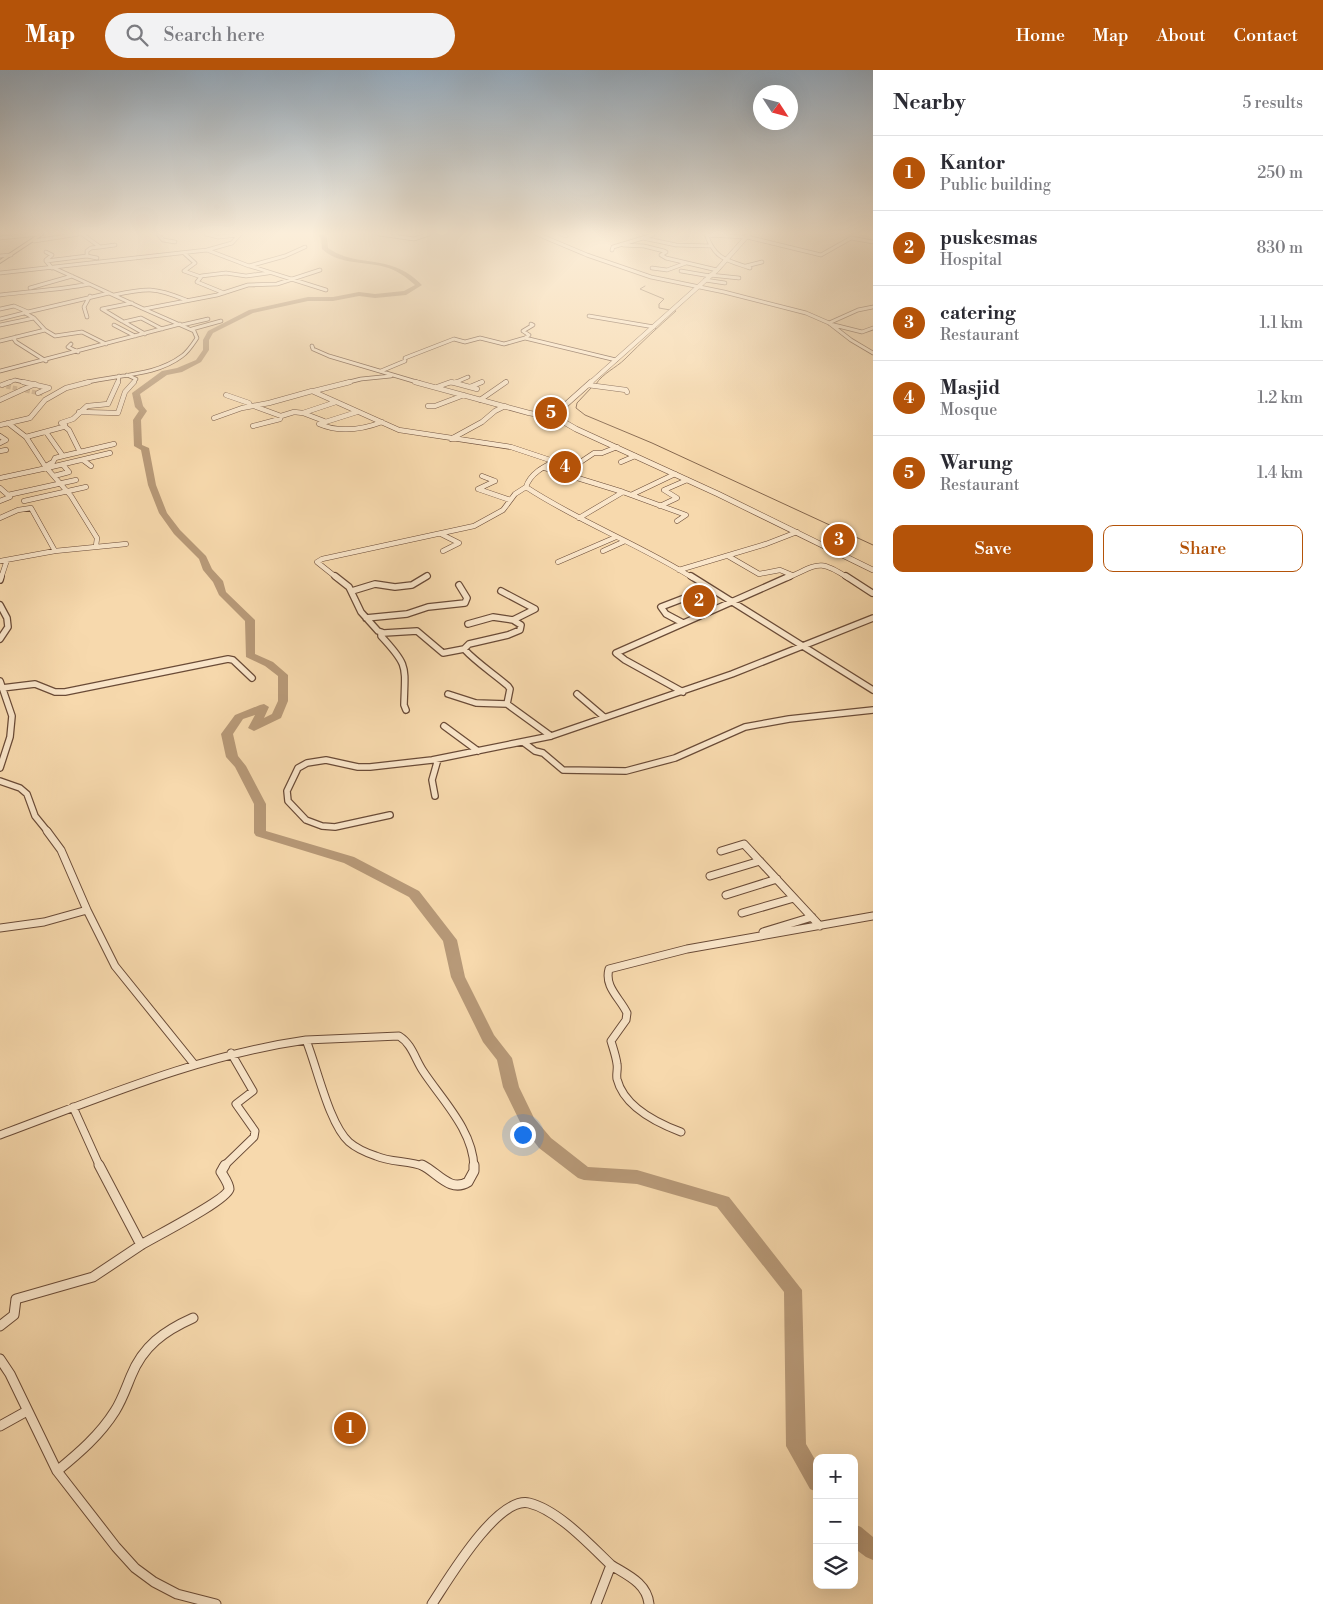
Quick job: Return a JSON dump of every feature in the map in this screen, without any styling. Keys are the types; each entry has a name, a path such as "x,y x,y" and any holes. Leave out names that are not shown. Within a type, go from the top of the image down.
{"street":[{"path":"0,309 14,306 34,318 45,330 55,336 82,332 106,344"},
{"path":"0,319 54,306"},
{"path":"85,306 86,316"},
{"path":"119,306 102,309 145,334"},
{"path":"0,425 29,418 38,405 62,390 89,380 128,375 178,360 186,354 195,341 196,334 192,329 137,306"},
{"path":"144,309 162,306"},
{"path":"556,418 563,406 590,385 678,306"},
{"path":"777,306 800,311 829,323 862,332 873,328"},
{"path":"829,323 858,310 873,307"},
{"path":"0,309 12,316"},
{"path":"589,316 654,327"},
{"path":"1,328 34,318"},
{"path":"122,321 141,318 162,329"},
{"path":"0,371 208,319"},
{"path":"192,329 221,321"},
{"path":"829,323 846,337 873,353"},
{"path":"525,338 529,334 524,331 533,325 531,324"},
{"path":"114,325 135,336"},
{"path":"0,340 45,330"},
{"path":"16,337 14,339 16,342 46,360"},
{"path":"380,371 405,362 405,358 454,340 465,342 480,338 504,344 525,338 616,360"},
{"path":"71,344 68,348 78,352"},
{"path":"312,346 323,355 393,376 464,396 556,418 873,570"},
{"path":"79,412 118,414 125,392 136,379 128,375"},
{"path":"80,452 69,430 62,422 73,419 88,406 108,404 118,384 119,376"},
{"path":"214,418 305,392 361,379 393,376"},
{"path":"454,383 468,377"},
{"path":"2,385 15,380 49,388 38,393"},
{"path":"437,387 451,382 477,389"},
{"path":"470,387 482,382"},
{"path":"480,400 506,382"},
{"path":"0,400 34,384"},
{"path":"590,385 626,390 627,392"},
{"path":"314,391 405,432 511,447 553,461 559,460 570,453"},
{"path":"226,395 281,416"},
{"path":"428,406 435,406 464,396"},
{"path":"303,413 336,402"},
{"path":"451,439 482,422 505,406"},
{"path":"253,426 280,419 281,416 294,412 303,413 324,421"},
{"path":"357,412 319,424 339,430 366,427 382,422"},
{"path":"8,423 26,437 46,467 67,492 94,532 96,546"},
{"path":"26,437 64,426"},
{"path":"46,432 62,456"},
{"path":"0,436 6,440 0,443"},
{"path":"46,467 56,458 114,444"},
{"path":"574,467 595,452 604,453 617,447"},
{"path":"0,451 6,450"},
{"path":"0,478 110,453"},
{"path":"102,455 110,461"},
{"path":"621,462 635,456"},
{"path":"83,460 91,466"},
{"path":"406,710 404,704 405,666 397,653 381,636 381,632 366,618 356,604 352,591 345,583 318,564 317,561 442,534 479,524 503,510 517,491 526,487 529,478 553,461"},
{"path":"54,476 70,471 63,465"},
{"path":"545,468 623,492 686,515 677,520"},
{"path":"631,495 675,474"},
{"path":"482,476 495,481 478,489 510,500"},
{"path":"8,495 76,480"},
{"path":"660,506 677,498 664,490 688,480"},
{"path":"24,501 86,487"},
{"path":"526,487 578,518 679,570 873,690"},
{"path":"0,488 8,495"},
{"path":"578,518 623,492"},
{"path":"0,500 10,497 8,495"},
{"path":"0,518 19,510 31,508 55,551"},
{"path":"679,570 728,556 797,532"},
{"path":"442,534 459,543 443,551"},
{"path":"558,562 616,537"},
{"path":"603,551 625,542"},
{"path":"0,561 55,551 126,544"},
{"path":"728,556 759,574 780,570 792,575"},
{"path":"0,580 7,560"},
{"path":"683,692 616,654 728,602 818,565 825,564 872,593"},
{"path":"352,591 375,584 395,587 412,585 427,576"},
{"path":"366,618 407,614 428,607 465,603 467,598 459,585"},
{"path":"683,622 666,614 661,607 708,589"},
{"path":"501,591 522,600 535,609 534,612 513,620"},
{"path":"0,605 9,623 6,633 0,639"},
{"path":"381,632 415,630 443,652 464,648 469,644 518,632 521,626 513,620 493,617 468,624"},
{"path":"390,815 335,827 322,826 306,820 288,801 287,791 298,768 316,761 334,761 358,767 370,767 438,759 551,736 683,692 873,618"},
{"path":"0,624 9,623"},
{"path":"464,648 474,660 487,668 508,686 510,689 507,704"},
{"path":"0,768 10,737 12,716 1,684 35,684 55,692 65,692 228,659 233,660 252,678"},
{"path":"448,694 476,703 507,704 551,736"},
{"path":"577,694 604,718"},
{"path":"523,742 535,751 543,753 563,770 626,771 675,758 745,727 789,719 873,710"},
{"path":"444,726 478,751"},
{"path":"435,796 432,780 438,759"},
{"path":"0,781 20,788 27,794 35,816 61,850 87,910 115,966 194,1064"},
{"path":"721,851 744,844 820,926"},
{"path":"710,876 760,861"},
{"path":"726,894 777,880"},
{"path":"742,913 794,898"},
{"path":"0,928 44,922 87,910"},
{"path":"681,1132 664,1125 637,1107 624,1093 617,1080 617,1064 611,1041 626,1020 627,1013 608,983 608,970 613,967 687,949 873,916"},
{"path":"763,932 812,917"},
{"path":"0,1135 194,1064 231,1053 287,1041 306,1040 399,1036 405,1040 422,1069 448,1104 471,1147 474,1165 473,1176 469,1182 462,1186 448,1183 421,1165 383,1159 348,1140 335,1120 306,1040"},
{"path":"0,1326 14,1315 16,1299 93,1276 141,1245 217,1202 228,1192 229,1187 221,1172 222,1168 254,1137 255,1132 236,1104 253,1091 231,1053"},
{"path":"73,1107 96,1159 141,1245"},
{"path":"57,1471 85,1448 110,1418 122,1399 135,1366 147,1347 161,1334 193,1318"},
{"path":"0,1359 57,1471 110,1540 135,1568 154,1582 177,1594 216,1604"},
{"path":"0,1426 27,1411"},
{"path":"432,1604 491,1523 506,1508 521,1502 531,1502 554,1516 611,1565 644,1588 649,1597 649,1604"},
{"path":"596,1604 611,1565"}],"waterway":[{"path":"277,306 251,311 210,332 206,340 206,350 199,361 179,370 165,373 136,393 139,407 143,411 137,420 138,446 145,448 152,485 163,513 177,532 203,558 208,570 218,581 222,593 250,620 250,655 269,664 283,675 283,701 277,716 254,728 264,707 239,717 227,734 232,757 240,766 260,804 260,833 349,860 414,894 450,940 458,977 488,1038 504,1058 511,1087 528,1122 545,1143 584,1173 637,1177 723,1202 793,1290 796,1446 813,1475"},
{"path":"596,384 676,311 659,308 659,306"},
{"path":"592,387 577,403 576,408 585,415 652,443 873,545"},
{"path":"858,1537 873,1550"}],"tunnel":[{"path":"0,385 43,394"}],"place":[{"name":"Warung","path":"551,413"},
{"name":"Masjid","path":"565,467"},
{"name":"catering","path":"839,540"},
{"name":"puskesmas","path":"699,601"},
{"name":"Kantor","path":"350,1428"}]}
